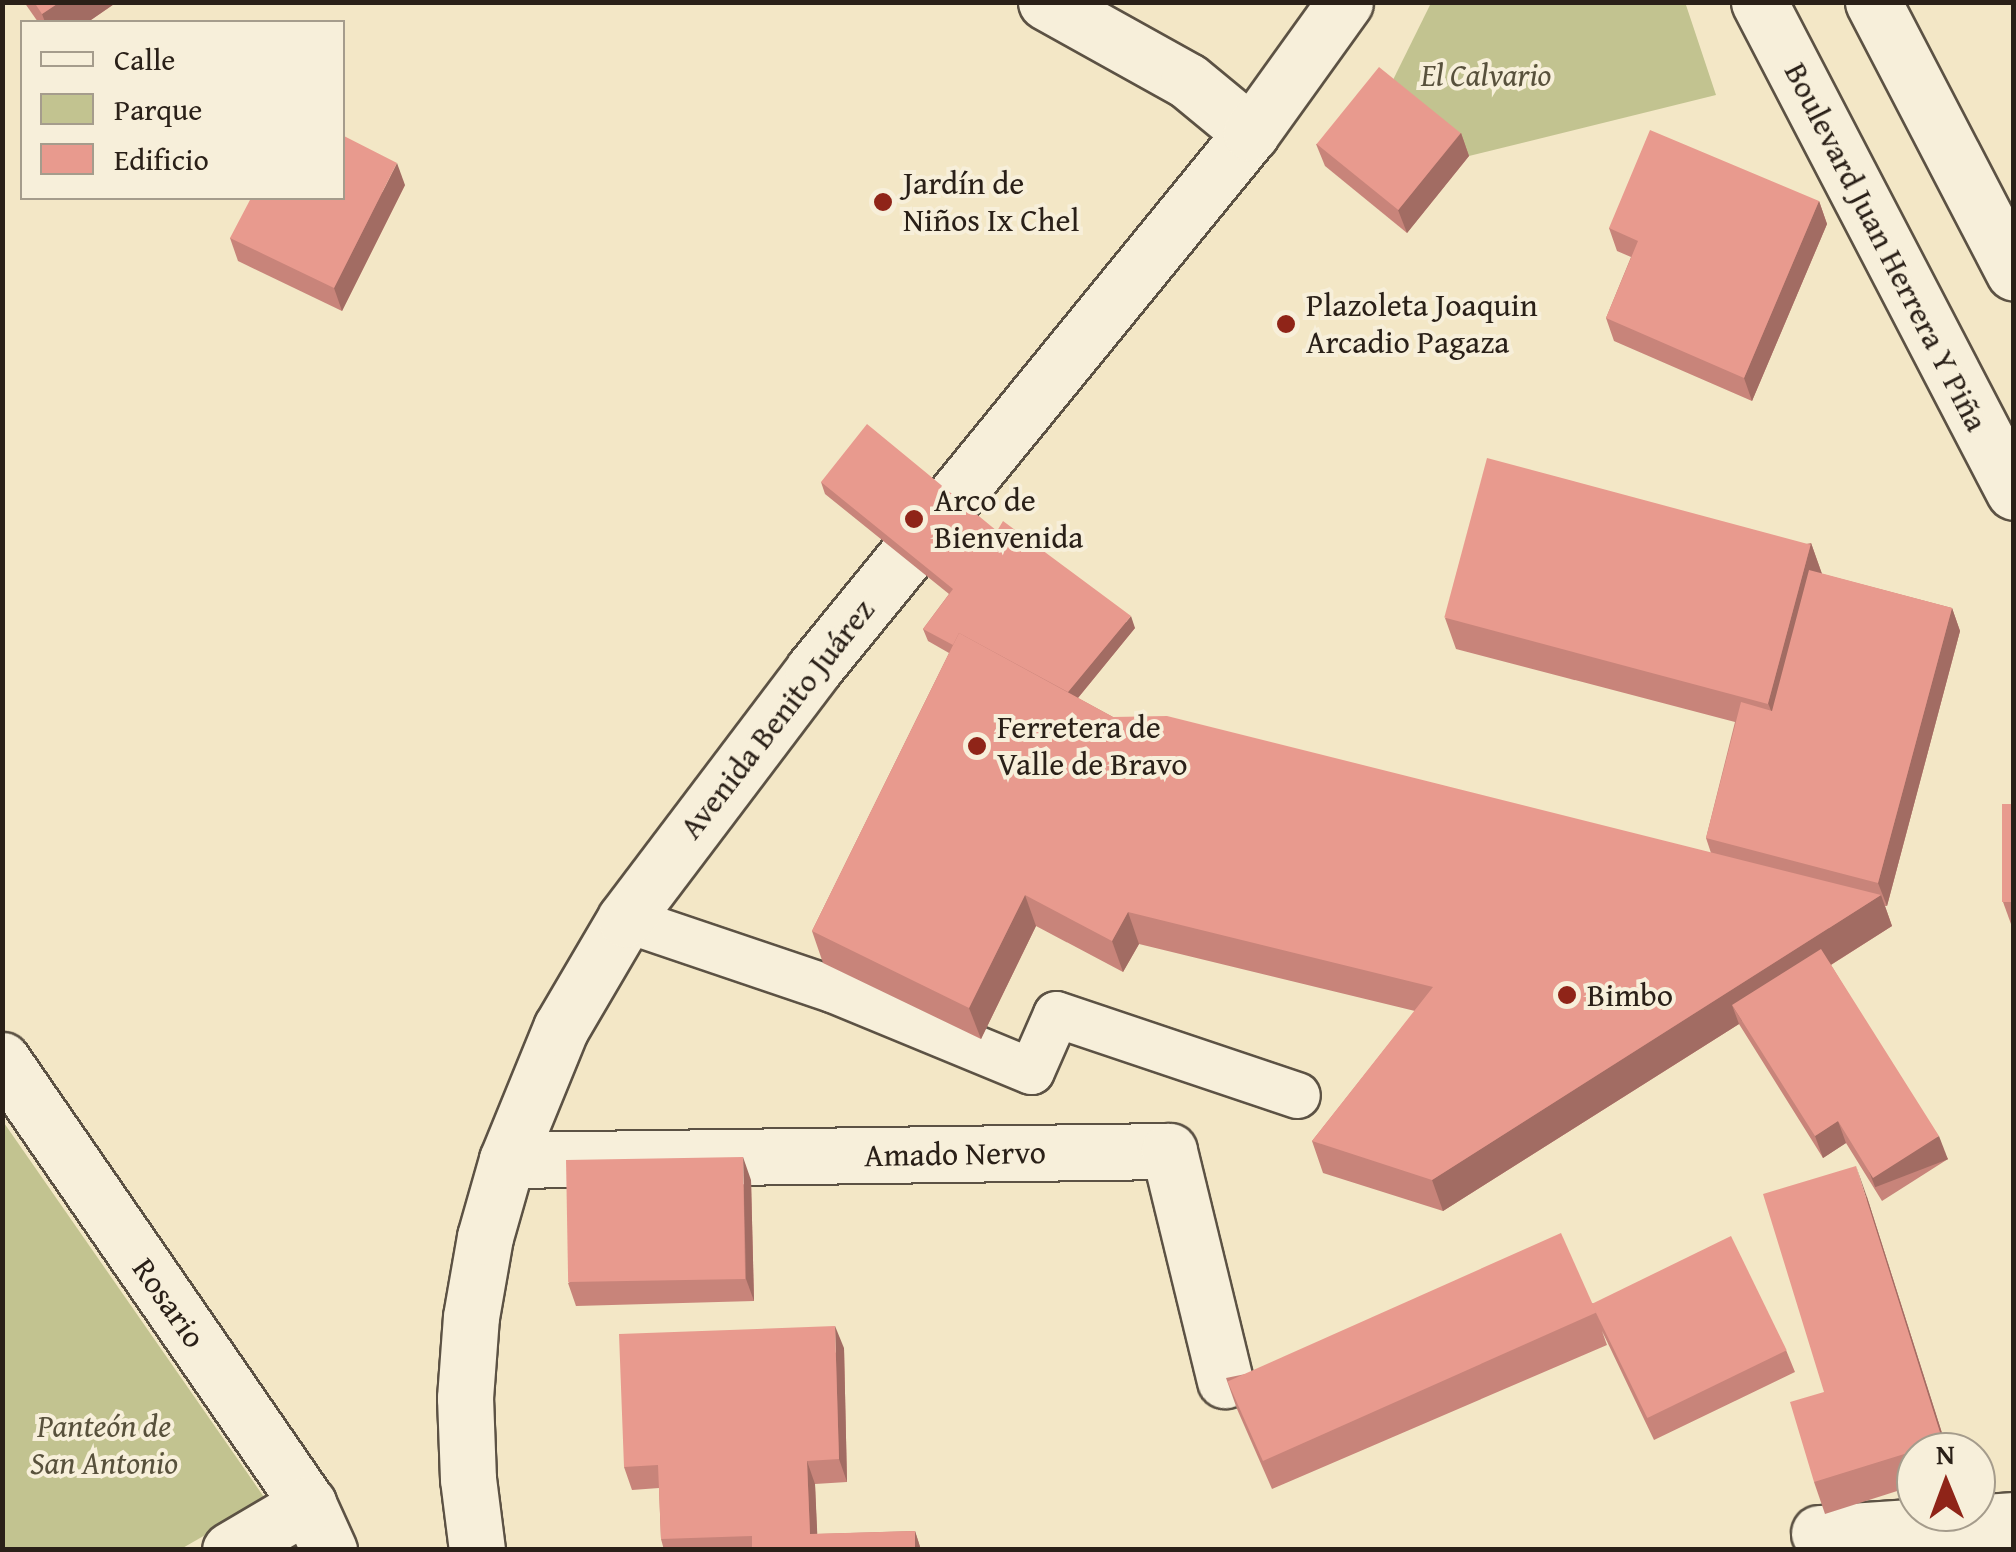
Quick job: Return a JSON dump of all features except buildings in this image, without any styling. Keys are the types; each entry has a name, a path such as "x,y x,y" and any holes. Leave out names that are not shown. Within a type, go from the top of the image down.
{"street":[{"path":"1046,2 1188,81 1251,133"},
{"name":"Avenida Benito Juárez","path":"477,1550 468,1479 465,1398 471,1317 485,1237 507,1160 561,1028 624,919 812,670 1251,133 1344,2"},
{"name":"Boulevard Juan Herrera Y Piña","path":"1759,2 2014,492"},
{"path":"1874,2 2014,273"},
{"name":"Rosario","path":"2,1060 318,1526"},
{"name":"Amado Nervo","path":"507,1160 1169,1151 1225,1380"},
{"path":"1819,1532 2014,1520"},
{"path":"230,1550 318,1526"}],"lane":[{"path":"624,919 832,990 1031,1071 1056,1014 1297,1095"}],"green space":[{"name":"El Calvario","path":"1685,2 1716,95 1469,156 1388,90 1431,3"},
{"name":"Panteón de San Antonio","path":"2,1120 266,1500 181,1549 3,1549"}],"place":[{"name":"Jardín de Niños Ix Chel","path":"883,202"},
{"name":"Plazoleta Joaquin Arcadio Pagaza","path":"1286,324"},
{"name":"Arco de Bienvenida","path":"914,519"},
{"name":"Ferretera de Valle de Bravo","path":"977,746"},
{"name":"Bimbo","path":"1567,995"}]}
